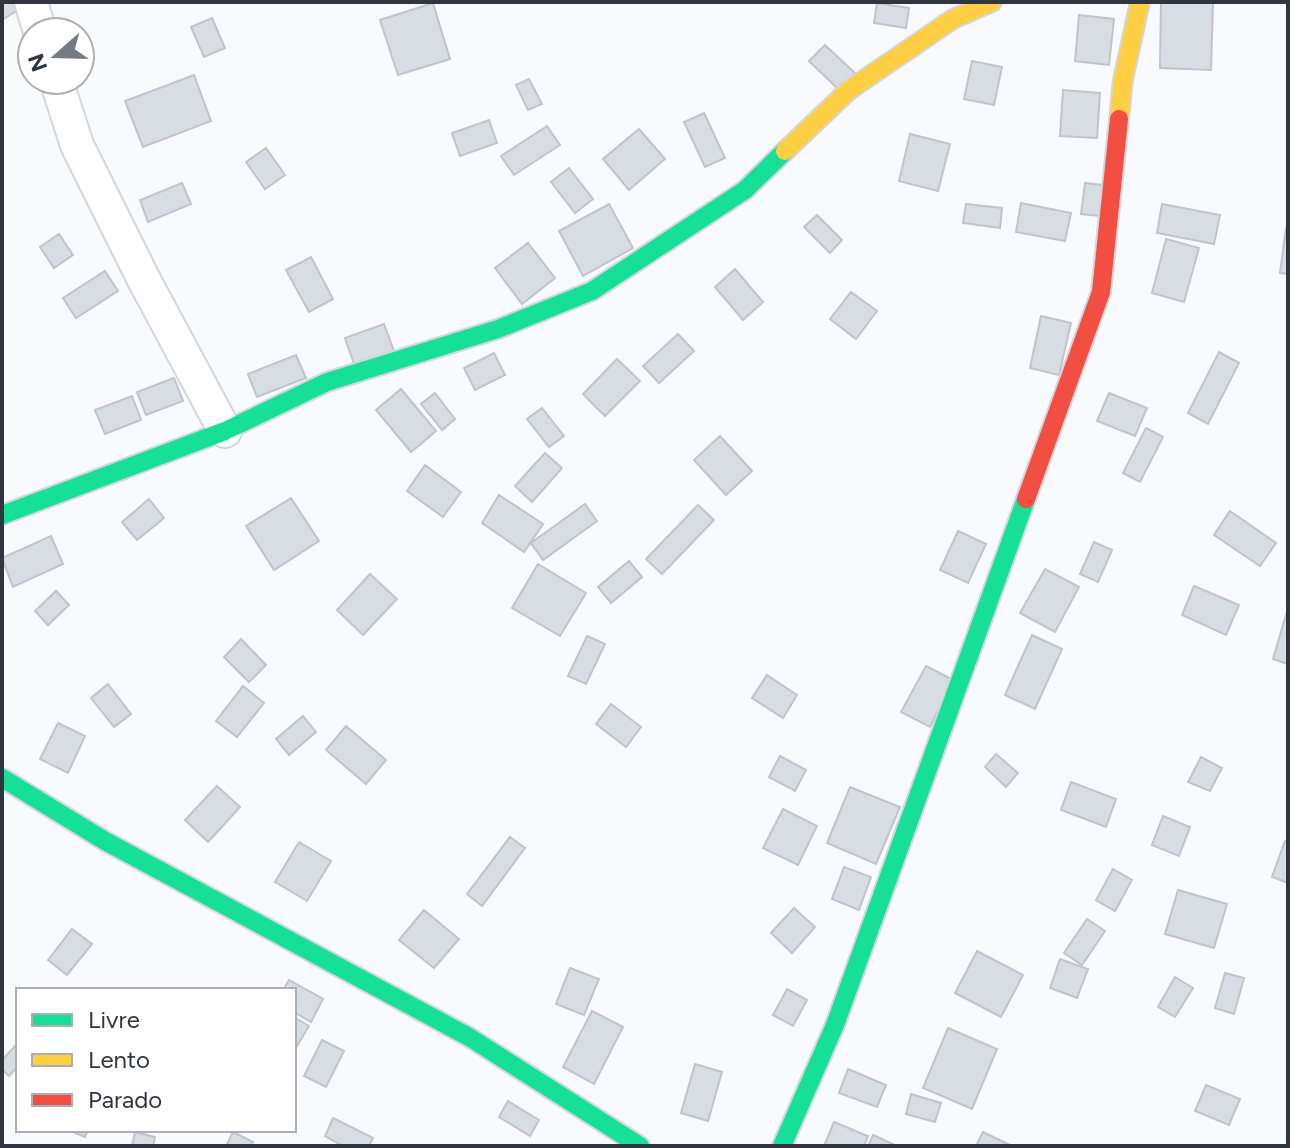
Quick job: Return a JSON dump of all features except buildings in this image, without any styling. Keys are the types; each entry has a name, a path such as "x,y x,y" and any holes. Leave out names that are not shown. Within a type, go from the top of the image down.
{"street":[{"path":"2,515 225,431 327,382 498,329 592,291 745,190 849,90 893,57 953,19 992,2"},
{"path":"782,1146 835,1025 1101,292 1123,80 1140,2"},
{"path":"61,96 77,145 143,278 225,431"},
{"path":"2,778 105,841 469,1037 640,1146"}],"traffic: fast":[{"path":"2,515 225,431 327,382 498,329 592,291 745,190 785,151"},
{"path":"782,1146 835,1025 1026,499"},
{"path":"2,778 105,841 469,1037 640,1146"}],"traffic: slow":[{"path":"785,151 849,90 953,19 992,2"},
{"path":"1119,119 1123,80 1140,2"}],"traffic: jam":[{"path":"1026,499 1101,292 1119,119"}]}
